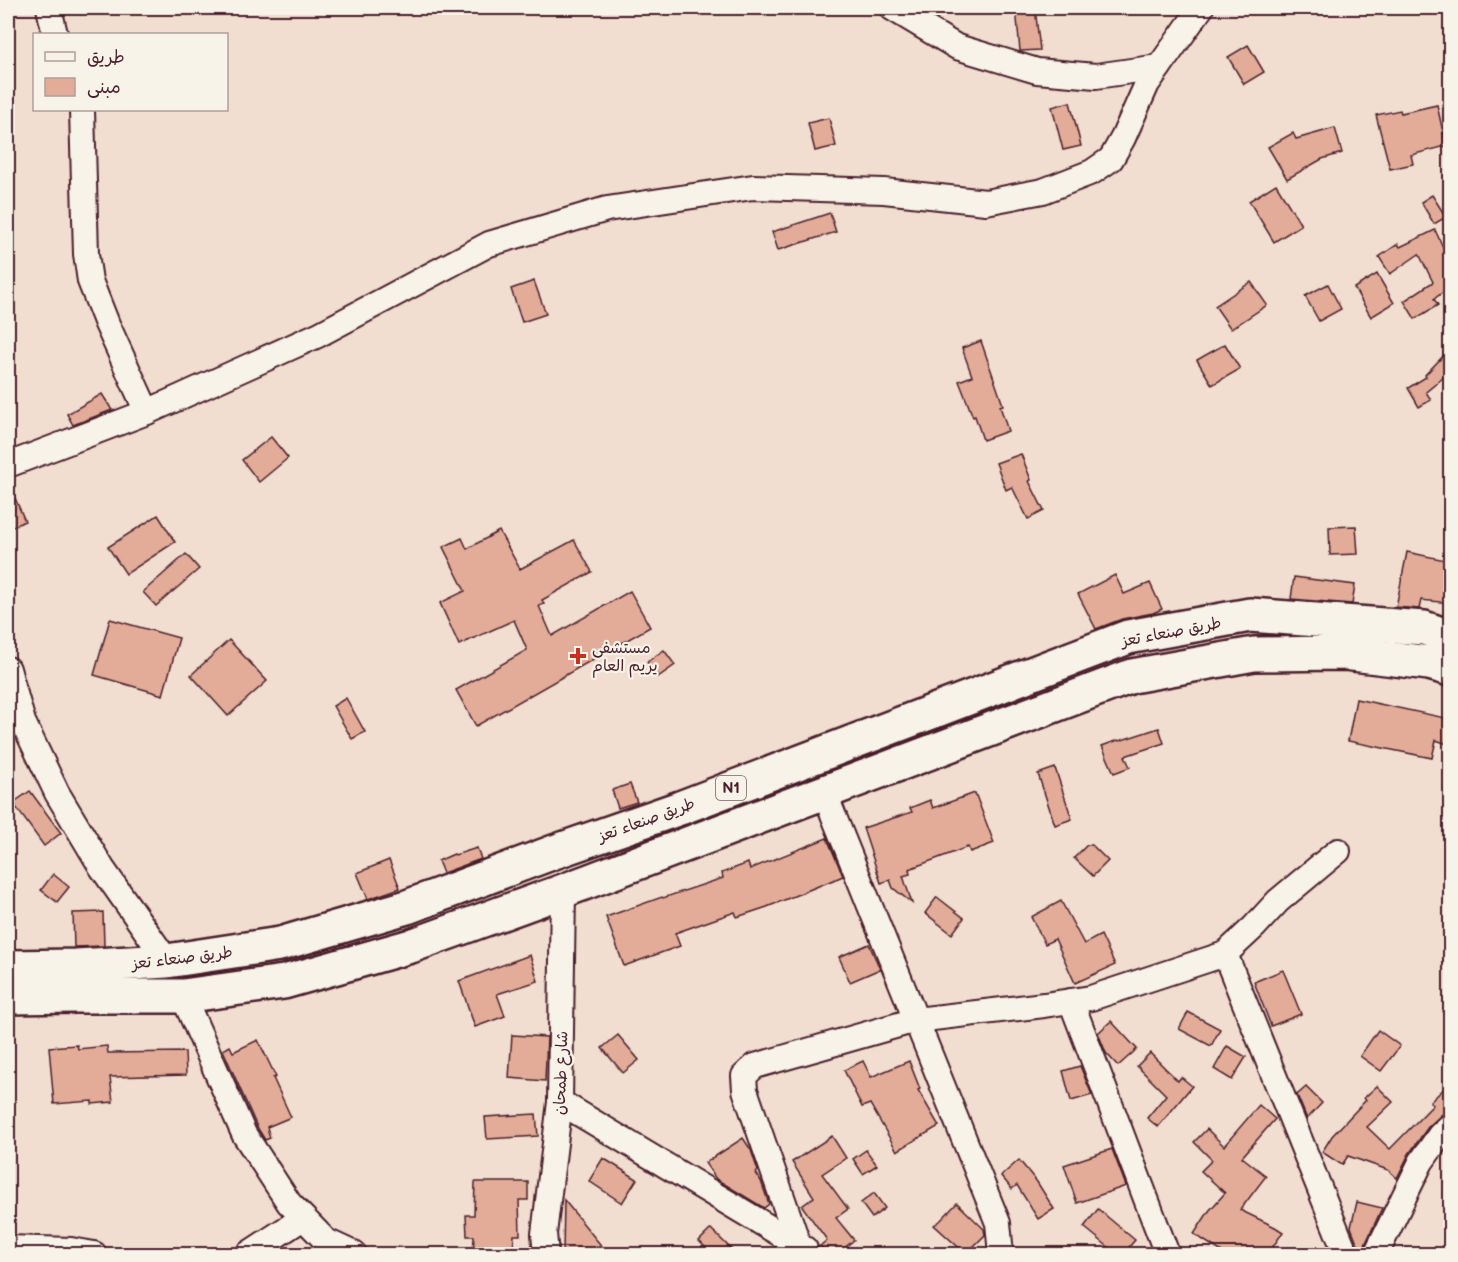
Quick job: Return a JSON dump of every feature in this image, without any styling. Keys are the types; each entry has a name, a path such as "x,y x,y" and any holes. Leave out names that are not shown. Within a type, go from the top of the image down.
{"highway":[{"name":"طريق صنعاء تعز","path":"8,967 167,961 280,944 407,908 554,852 680,808 1128,637 1250,615 1424,628 1450,637"},
{"name":"طريق صنعاء تعز","path":"8,997 183,996 284,982 411,946 563,891 1132,675 1254,654 1344,653 1429,663 1450,669"},
{"path":"554,852 563,891"}],"street":[{"path":"49,8 55,33"},
{"path":"892,8 957,47 1037,71 1096,76 1159,67"},
{"path":"8,465 147,412 318,335 489,244 606,209 753,187 884,191 986,201 1043,191 1092,172 1111,159 1124,138 1147,84 1201,8"},
{"path":"82,111 86,254 90,281 147,412"},
{"path":"8,669 15,719 102,868 167,961"},
{"path":"824,792 998,1223 1000,1254"},
{"path":"806,1250 745,1090 744,1076 755,1066 916,1020 1091,998 1225,954 1278,901 1338,851"},
{"name":"شارع طمحان","path":"546,1254 544,1234 561,1101 563,891"},
{"path":"1225,954 1346,1254"},
{"path":"183,996 244,1134 289,1203 326,1242 354,1254"},
{"path":"1071,1001 1167,1254"},
{"path":"561,1101 806,1250"},
{"path":"1376,1254 1421,1162 1440,1135 1450,1126"},
{"path":"248,1254 303,1218"},
{"path":"8,1248 71,1250 94,1254"}],"building":[{"path":"1016,8 1035,8 1040,50 1020,51"},
{"path":"1248,45 1264,72 1244,84 1228,57"},
{"path":"1070,102 1081,146 1063,150 1052,107"},
{"path":"1437,105 1446,146 1411,155 1413,164 1390,169 1376,115 1400,110 1401,113"},
{"path":"829,118 836,146 815,151 808,123"},
{"path":"1335,128 1342,153 1322,159 1287,179 1268,147 1293,133 1296,139"},
{"path":"1276,184 1301,225 1274,242 1249,201"},
{"path":"1432,195 1446,217 1434,224 1421,202"},
{"path":"830,213 836,232 778,250 772,232"},
{"path":"1435,230 1450,262 1450,287 1434,299 1438,305 1415,319 1404,301 1433,282 1419,254 1390,274 1379,257 1398,244 1400,247"},
{"path":"1377,274 1394,303 1371,317 1354,288"},
{"path":"534,281 546,314 522,322 511,289"},
{"path":"1251,282 1267,305 1231,329 1215,306"},
{"path":"1328,284 1341,309 1319,321 1305,296"},
{"path":"981,341 1003,405 1000,406 1008,431 983,440 959,381 972,376 962,348"},
{"path":"1225,344 1240,369 1212,385 1197,360"},
{"path":"1450,349 1450,372 1426,392 1431,400 1419,407 1408,388 1426,377 1425,375"},
{"path":"102,394 112,410 73,425 67,414"},
{"path":"271,437 288,458 259,482 242,460"},
{"path":"1021,454 1031,480 1029,481 1044,511 1028,519 1012,487 1006,490 996,463"},
{"path":"8,482 25,521 8,529"},
{"path":"158,515 175,542 126,574 108,547"},
{"path":"1356,526 1358,554 1330,555 1329,527"},
{"path":"499,531 520,569 574,540 592,572 542,600 544,604 539,606 552,636 630,591 650,627 476,726 456,690 527,650 514,620 459,645 440,603 465,591 443,547 462,538 467,549"},
{"path":"1407,552 1450,561 1450,603 1421,600 1419,609 1396,607"},
{"path":"186,554 199,569 156,606 143,592"},
{"path":"1115,575 1124,594 1150,583 1162,609 1122,619 1096,629 1078,594"},
{"path":"1294,577 1355,585 1352,604 1291,599"},
{"path":"110,619 179,638 163,695 94,675"},
{"path":"229,640 267,681 228,716 191,675"},
{"path":"664,650 675,665 658,677 647,662"},
{"path":"346,698 365,732 352,739 333,706"},
{"path":"1356,699 1450,719 1450,745 1436,740 1432,758 1348,741"},
{"path":"1159,728 1164,743 1125,756 1130,767 1114,773 1102,746"},
{"path":"1055,768 1072,819 1055,825 1038,774"},
{"path":"630,784 637,802 618,808 612,790"},
{"path":"30,791 61,833 44,846 13,803"},
{"path":"975,793 994,843 970,852 968,847 909,869 910,874 903,876 912,903 893,888 890,880 881,883 863,828 912,812 910,808 930,800 933,808"},
{"path":"827,838 843,876 767,907 737,917 735,912 675,933 680,946 624,966 606,917 723,878 722,873 748,863 750,869"},
{"path":"1087,845 1092,845 1108,861 1093,876 1074,858"},
{"path":"477,848 481,859 443,873 438,861"},
{"path":"389,860 400,888 368,899 357,873"},
{"path":"53,874 69,887 57,902 41,890"},
{"path":"937,897 964,918 952,934 925,913"},
{"path":"1061,901 1084,944 1101,935 1115,965 1075,983 1055,939 1045,944 1031,917"},
{"path":"103,912 104,946 74,947 73,913"},
{"path":"869,944 880,969 850,982 839,957"},
{"path":"530,955 538,981 497,994 505,1016 475,1027 459,981"},
{"path":"1283,970 1301,1014 1271,1026 1254,982"},
{"path":"1188,1012 1220,1029 1211,1046 1179,1029"},
{"path":"1111,1021 1137,1049 1118,1066 1106,1053 1098,1033"},
{"path":"1378,1030 1400,1046 1381,1071 1360,1056"},
{"path":"512,1035 547,1037 545,1081 509,1078"},
{"path":"618,1035 639,1060 623,1073 602,1048"},
{"path":"258,1040 276,1077 273,1078 291,1117 267,1127 270,1138 265,1140 223,1050 230,1046 233,1052"},
{"path":"77,1045 78,1049 107,1046 108,1053 185,1052 186,1075 110,1077 113,1102 54,1104 49,1047"},
{"path":"1227,1046 1246,1057 1232,1080 1214,1069"},
{"path":"1150,1053 1178,1081 1181,1077 1192,1086 1158,1127 1147,1118 1166,1095 1137,1066"},
{"path":"863,1061 871,1077 909,1061 920,1089 918,1090 939,1126 897,1151 870,1104 862,1107 844,1070"},
{"path":"1080,1066 1092,1095 1071,1101 1063,1071"},
{"path":"1450,1083 1450,1112 1441,1115 1428,1127 1409,1154 1397,1178 1388,1170 1348,1156 1342,1165 1322,1152 1332,1136 1377,1086 1393,1102 1367,1127 1390,1149 1433,1105 1430,1102"},
{"path":"1306,1087 1322,1103 1307,1119 1297,1095"},
{"path":"1259,1105 1275,1119 1242,1157 1266,1176 1240,1210 1283,1232 1268,1254 1225,1254 1194,1234 1209,1211 1225,1193 1201,1171 1212,1160 1194,1142 1207,1129 1224,1146"},
{"path":"536,1114 538,1136 487,1139 485,1117"},
{"path":"832,1136 846,1158 822,1174 848,1209 836,1218 854,1240 837,1254 827,1254 820,1246 827,1240 802,1206 814,1197 792,1162"},
{"path":"743,1138 751,1150 758,1171 756,1173 769,1204 764,1208 716,1179 705,1163"},
{"path":"1112,1149 1126,1186 1077,1203 1064,1165"},
{"path":"866,1150 877,1165 863,1174 853,1159"},
{"path":"603,1158 637,1179 622,1203 589,1181"},
{"path":"1019,1160 1037,1182 1054,1209 1038,1219 1017,1185 1012,1189 1001,1176"},
{"path":"475,1182 528,1182 528,1200 519,1200 520,1235 514,1235 513,1254 473,1254 474,1236 467,1236 466,1215 474,1215"},
{"path":"874,1193 885,1208 872,1218 861,1203"},
{"path":"564,1200 608,1254 563,1254"},
{"path":"1357,1202 1382,1208 1364,1247 1358,1245 1351,1227"},
{"path":"957,1203 984,1229 985,1235 966,1254 934,1225"},
{"path":"1098,1209 1135,1240 1123,1254 1117,1254 1084,1227"},
{"path":"711,1229 736,1254 712,1254 699,1241"}],"place":[{"name":"مستشفى يريم العام","path":"578,656"}]}
